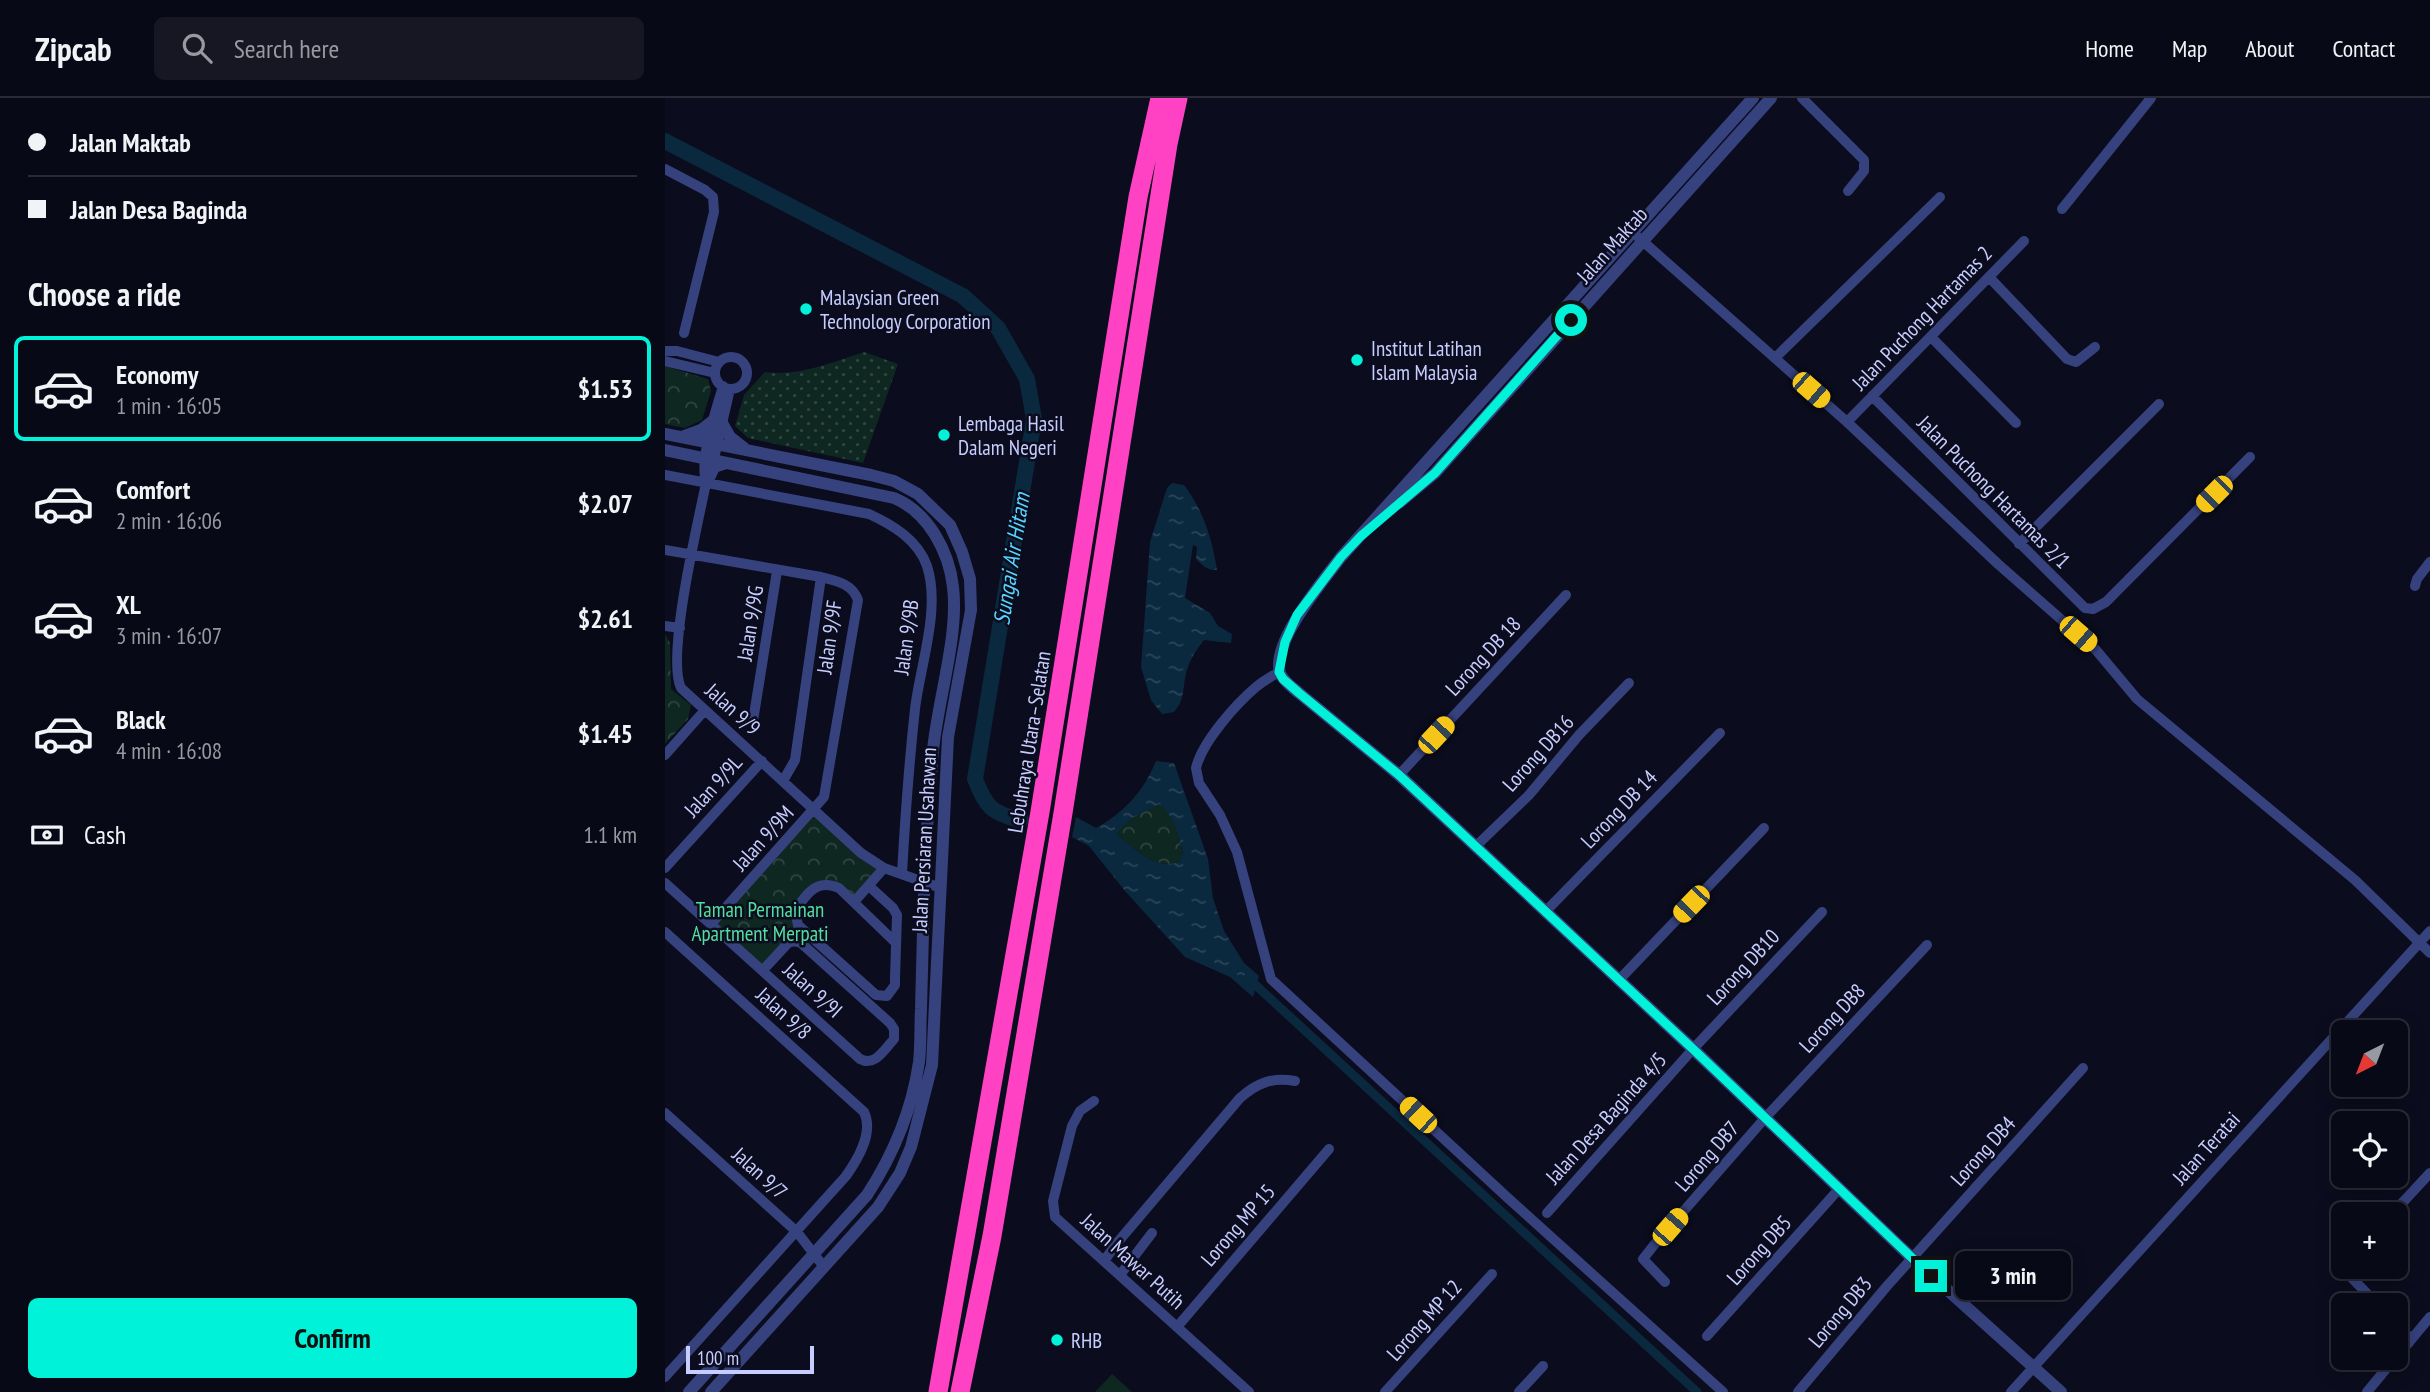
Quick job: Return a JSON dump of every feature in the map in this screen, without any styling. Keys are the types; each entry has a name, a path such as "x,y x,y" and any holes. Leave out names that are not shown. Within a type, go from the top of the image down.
{"highway":[{"name":"Lebuhraya Utara–Selatan","path":"938,1392 1040,812 1138,197 1160,98"},
{"name":"Lebuhraya Utara–Selatan","path":"960,1392 992,1236 1063,813 1168,144 1178,98"}],"street":[{"name":"Jalan Maktab","path":"1637,237 1753,98"},
{"name":"Jalan Maktab","path":"1281,675 1285,642 1297,615 1341,557 1637,237 1771,98"},
{"path":"1802,98 1864,160 1864,171 1848,191"},
{"path":"2062,209 2151,98"},
{"path":"665,169 713,197 714,212 684,333"},
{"path":"1775,358 1940,197"},
{"path":"1637,237 1847,422 1998,564 2105,659 2137,699 2355,880 2430,953"},
{"name":"Jalan Puchong Hartamas 2","path":"1847,422 2024,242"},
{"path":"1989,277 2067,359 2076,362 2095,346"},
{"path":"1931,337 2016,423"},
{"path":"665,351 677,351 717,367"},
{"path":"735,357 746,368 746,378 742,384 726,388 717,380 717,367 724,358 735,357"},
{"path":"665,361 673,365 717,367"},
{"name":"Jalan 9/9","path":"726,388 710,458 710,480 691,555 676,678 681,688 861,853 884,869 941,888"},
{"name":"Jalan Puchong Hartamas 2/1","path":"1872,396 2085,608 2093,609 2106,602 2250,457"},
{"path":"2019,544 2159,404"},
{"path":"681,437 718,421 730,437 748,451"},
{"name":"Jalan Persiaran Usahawan","path":"665,434 871,475 900,484 926,501 950,525 970,579 971,610 948,737 932,1065 913,1141 890,1191 711,1392"},
{"name":"Jalan Persiaran Usahawan","path":"665,450 904,502 928,524 947,558 953,585 954,611 934,747 924,882 919,1062 905,1119 890,1158 867,1195 689,1392"},
{"path":"692,455 701,460 710,480"},
{"path":"710,480 717,465 730,462"},
{"name":"Jalan 9/9B","path":"665,475 690,480 710,480 869,514 890,523 921,553 931,585 932,606 916,707 902,874"},
{"name":"Jalan 9/9F","path":"665,550 821,577 851,588 857,600 826,791 815,810"},
{"path":"2415,586 2430,562"},
{"name":"Jalan 9/9G","path":"753,721 777,571"},
{"path":"783,781 795,760 821,577"},
{"name":"Lorong DB 18","path":"1399,775 1566,595"},
{"path":"665,626 680,628"},
{"path":"1723,1392 1271,979 1237,852 1220,815 1199,783 1195,768 1208,743 1257,685 1281,675 1399,775 1913,1259 2061,1392"},
{"name":"Lorong DB16","path":"1475,848 1529,795 1579,735 1629,684"},
{"path":"665,755 705,710"},
{"name":"Lorong DB 14","path":"1545,912 1720,733"},
{"name":"Jalan 9/9L","path":"665,868 762,761"},
{"name":"Jalan 9/9M","path":"711,924 815,810"},
{"path":"1619,980 1764,828"},
{"path":"854,902 884,869"},
{"name":"Jalan 9/9I","path":"665,883 860,1059 866,1062 874,1061 894,1040 894,1029 801,943 788,943 763,970"},
{"path":"869,886 895,911 896,943 895,985 887,996 876,995 798,925 795,911 816,886 823,883 839,888 896,943"},
{"name":"Lorong DB10","path":"1693,1049 1822,912"},
{"name":"Jalan Teratai","path":"2011,1392 2430,931"},
{"name":"Jalan 9/8","path":"665,932 864,1112 869,1127 853,1165 797,1232"},
{"name":"Lorong DB8","path":"1765,1118 1927,945"},
{"name":"Jalan Desa Baginda 4/5","path":"1547,1213 1693,1049"},
{"name":"Lorong DB4","path":"1913,1259 2083,1068"},
{"path":"1104,1261 1240,1098 1250,1089 1272,1079 1295,1081"},
{"name":"Jalan Mawar Putih","path":"1094,1101 1080,1111 1072,1126 1052,1207 1058,1221 1249,1392"},
{"name":"Jalan 9/7","path":"665,1113 797,1232 824,1267"},
{"name":"Lorong DB7","path":"1665,1282 1643,1259 1765,1118"},
{"name":"Lorong MP 15","path":"1177,1326 1329,1149"},
{"path":"2403,1202 2430,1173"},
{"name":"Lorong DB5","path":"1707,1336 1839,1189"},
{"path":"665,1377 797,1232"},
{"path":"1120,1275 1152,1233"},
{"name":"Lorong DB3","path":"1798,1392 1913,1259"},
{"name":"Lorong MP 12","path":"1385,1392 1492,1275"},
{"path":"2353,1279 2366,1293"},
{"path":"2408,1343 2430,1317"},
{"path":"2408,1336 2411,1339"},
{"path":"1519,1392 1543,1366"},
{"path":"2367,1392 2386,1370"}],"green space":[{"path":"864,352 898,364 863,463 748,438 735,426 744,395 765,372 802,371"},
{"path":"665,366 708,379 711,391 702,420 685,428 665,424"},
{"path":"665,634 670,643 671,689 691,705 688,719 665,744"},
{"path":"1159,803 1169,814 1177,833 1183,854 1179,862 1170,864 1154,861 1118,836 1117,831 1132,818"},
{"name":"Taman Permainan Apartment Merpati","path":"815,810 884,868 854,902 823,883 798,906 801,943 794,942 763,970 711,924"},
{"path":"1112,1374 1132,1392 1095,1392"}],"water":[{"path":"1172,483 1184,485 1196,504 1209,536 1217,570 1208,569 1196,559 1197,547 1193,545 1185,598 1210,613 1218,626 1232,634 1231,643 1204,640 1188,666 1178,707 1174,712 1162,714 1151,700 1141,667 1150,542 1167,488"},
{"path":"1156,761 1174,763 1208,859 1213,898 1224,931 1244,963 1259,976 1253,997 1230,977 1185,957 1125,891 1089,846 1072,837 1076,817 1096,828 1124,808 1145,782","holes":["1159,804 1175,826 1183,853 1179,862 1170,864 1154,861 1118,836 1117,832 1132,818"]}],"waterway":[{"name":"Sungai Air Hitam","path":"665,141 963,296 998,328 1027,379 1034,419 975,779 990,807 1003,815 1021,820"},
{"path":"1248,978 1697,1392"}],"place":[{"name":"Malaysian Green Technology Corporation","path":"806,309"},
{"name":"Institut Latihan Islam Malaysia","path":"1357,360"},
{"name":"Lembaga Hasil Dalam Negeri","path":"944,435"},
{"name":"RHB","path":"1057,1340"}],"route":[{"path":"1571,320 1435,473 1361,536 1341,557 1297,615 1285,642 1279,672 1299,693 1399,775 1931,1276"}]}
